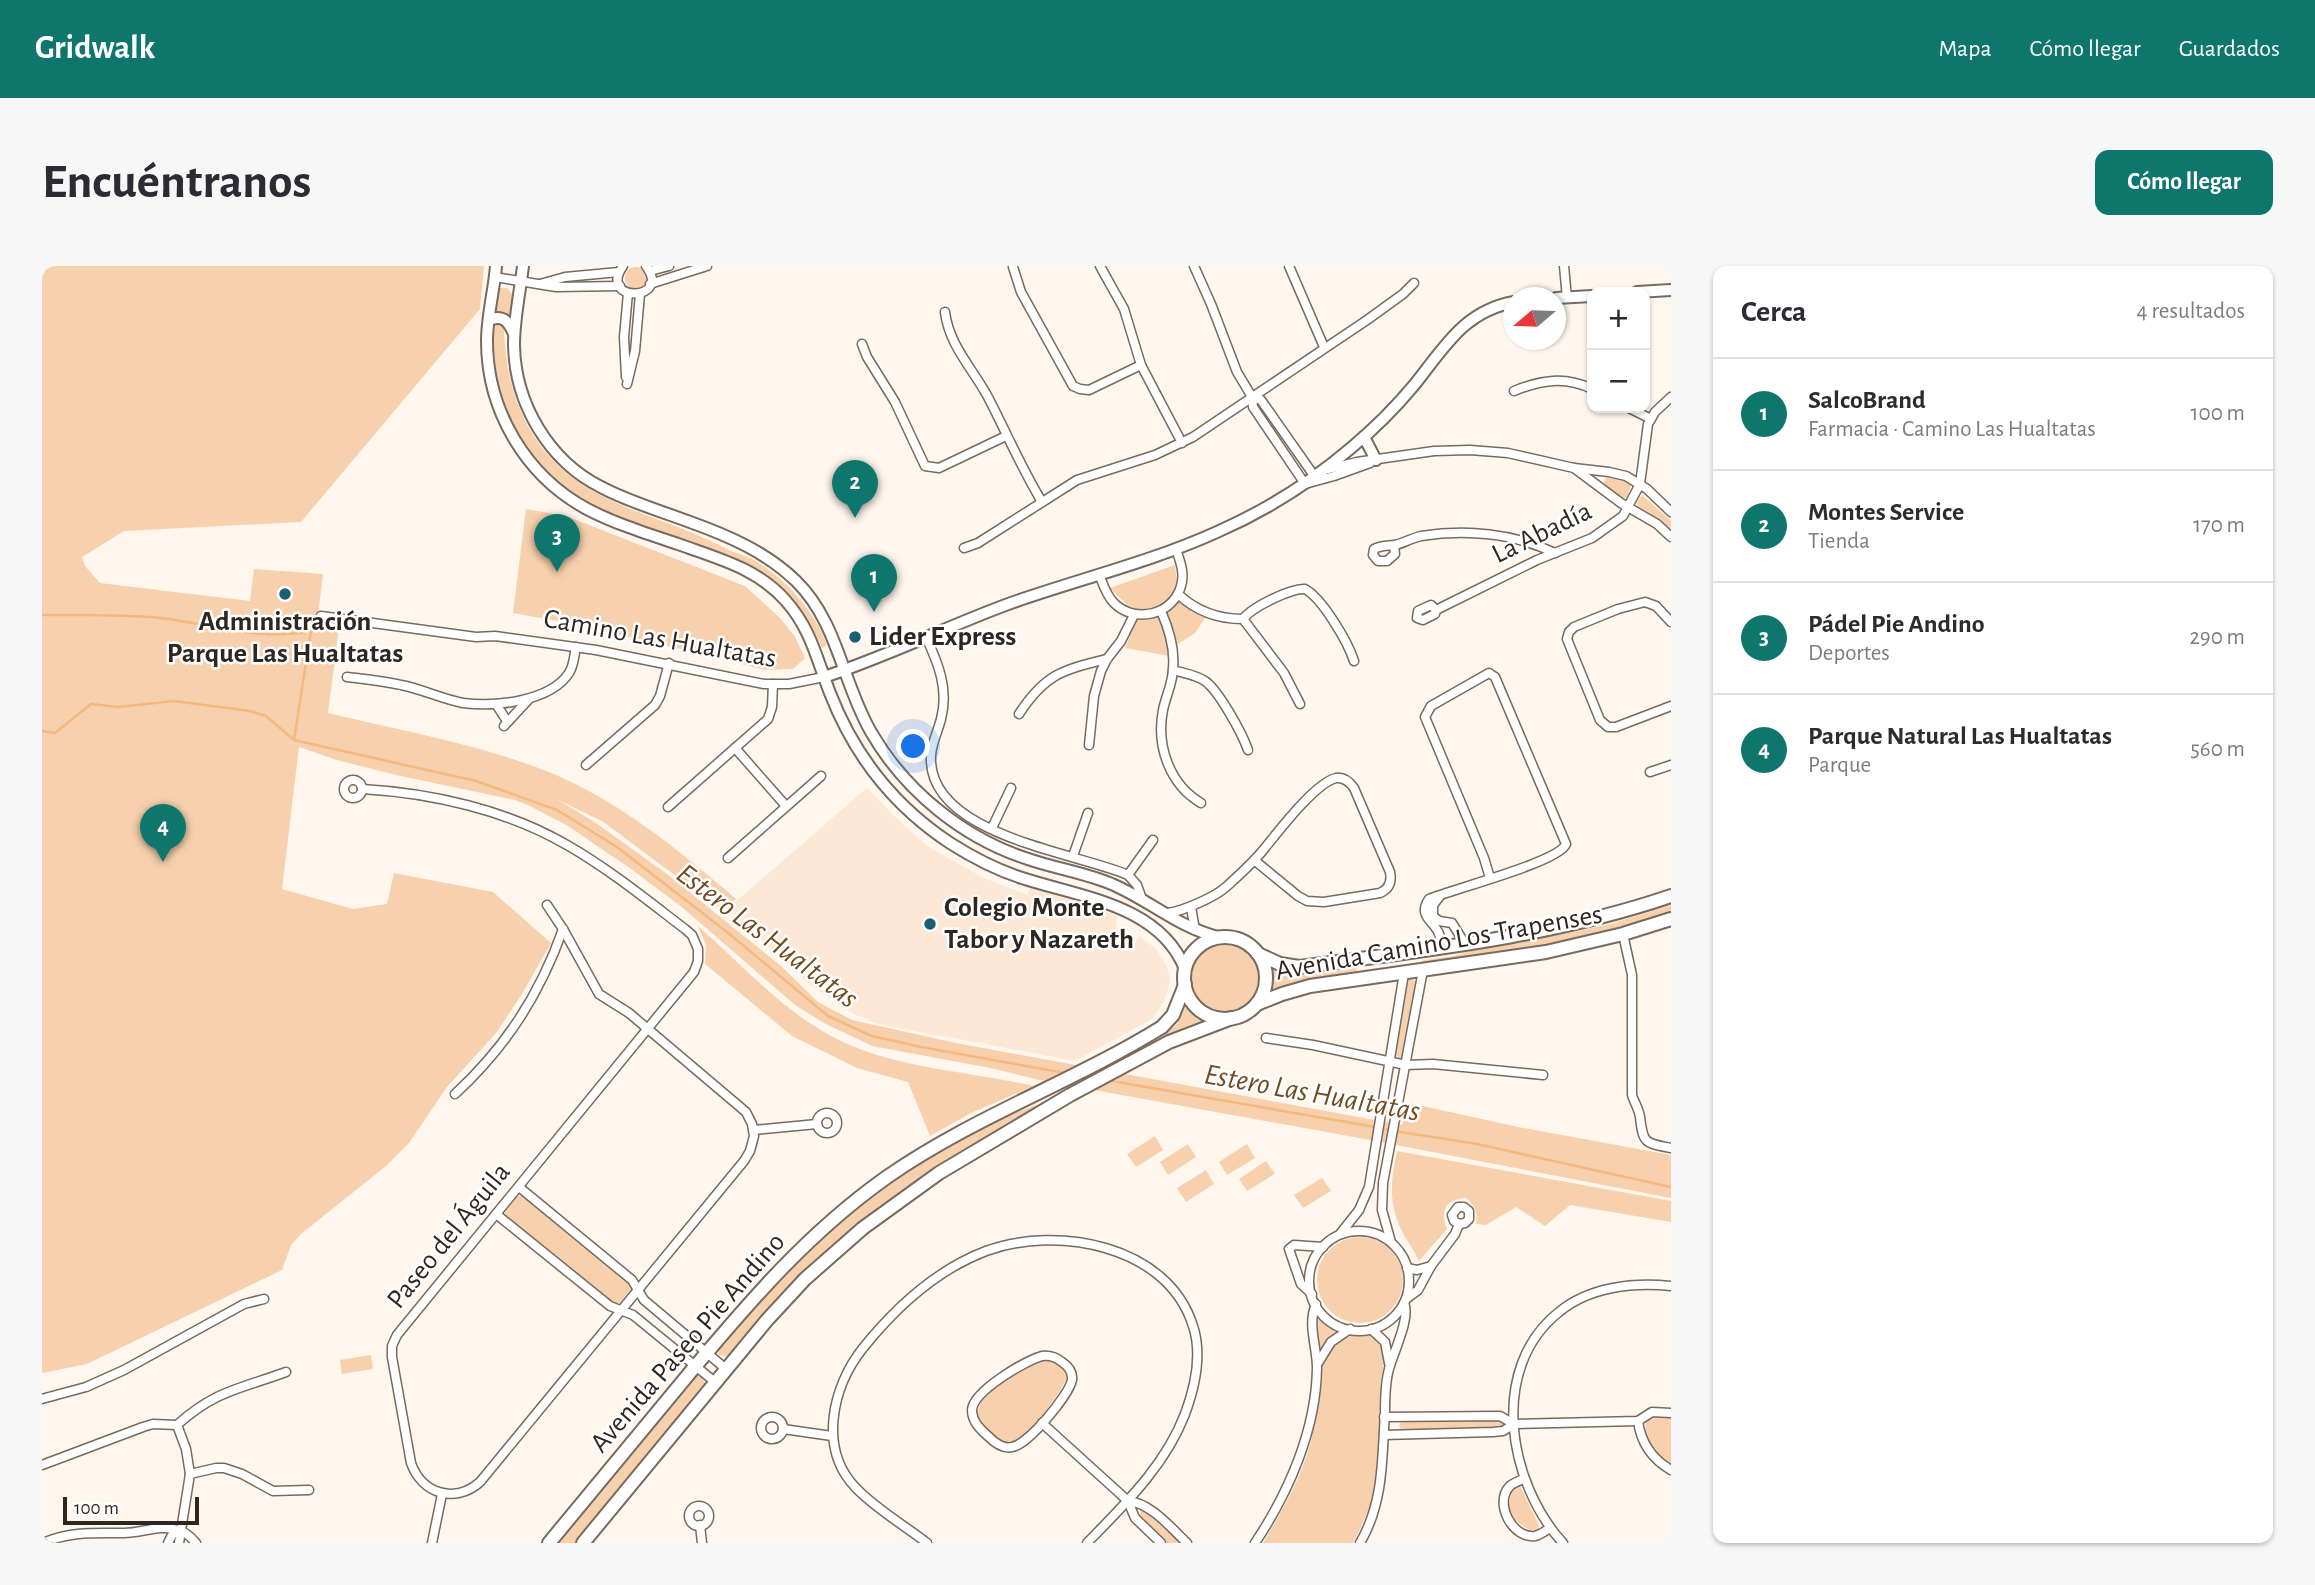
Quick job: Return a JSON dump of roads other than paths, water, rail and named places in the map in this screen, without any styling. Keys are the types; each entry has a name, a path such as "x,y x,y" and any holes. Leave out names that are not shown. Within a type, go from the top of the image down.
{"main road":[{"name":"Avenida Camino Los Trapenses","path":"1258,954 1280,964 1298,967 1522,936 1583,923 1671,896"},
{"name":"Avenida Camino Los Trapenses","path":"1257,1004 1310,986 1526,956 1623,934 1671,919"},
{"path":"1218,937 1244,941 1258,954 1264,966 1264,992 1257,1004 1243,1015 1232,1018 1219,1018 1202,1011 1189,997 1185,985 1185,969 1197,948 1218,937"},
{"path":"1404,973 1409,960 1421,950"},
{"name":"Avenida Paseo Pie Andino","path":"550,1543 781,1267 818,1232 885,1179 945,1140 988,1116 1048,1089 1166,1024 1179,1004 1185,985"},
{"name":"Avenida Paseo Pie Andino","path":"583,1543 726,1368 788,1297 863,1228 939,1174 1070,1095 1169,1042 1232,1018"}],"street":[{"path":"523,266 514,334 516,367 527,407 542,435 560,457 579,474 600,487 743,544 775,562 803,588 832,633 858,707 885,754 941,813 980,839 1002,849 1040,863 1096,878 1142,899 1195,930 1218,937"},
{"path":"650,284 648,268 669,266"},
{"path":"707,266 650,284 640,294 628,293 620,286 565,288 521,280 496,271 487,343 489,369 499,406 520,448 542,476 565,495 598,514 732,562 758,576 780,595 802,621 817,652 842,721 864,760 891,793 925,825 966,852 1009,873 1079,892 1135,916 1168,939 1178,951 1185,969"},
{"path":"1100,266 1124,309 1141,365 1182,443"},
{"path":"1194,266 1237,372 1252,397 1252,404 1305,484 1349,472 1376,460"},
{"path":"1289,266 1324,347"},
{"path":"1562,287 1564,266"},
{"path":"1013,267 1021,292 1073,386 1089,390 1141,365"},
{"path":"540,284 565,277 621,269 620,286"},
{"path":"964,548 978,543 1084,477 1155,455 1182,443 1396,299 1414,283"},
{"path":"1650,291 1671,290"},
{"path":"628,293 624,337 627,384 635,351 640,294"},
{"path":"1566,298 1587,296"},
{"name":"Camino Las Hualtatas","path":"321,616 476,637 495,636 576,647 773,684 799,683 824,677 1013,603 1176,549 1237,523 1324,470 1364,437 1402,398 1461,327 1483,312 1503,306"},
{"path":"945,312 948,328 960,352 985,391 1042,502"},
{"path":"489,320 499,317 506,320 514,334"},
{"path":"862,344 895,402 925,466 939,468 1006,436"},
{"path":"1514,391 1539,382 1559,380 1587,387"},
{"path":"1252,397 1259,399 1315,477"},
{"path":"1639,413 1651,419 1671,397"},
{"name":"La Abadía","path":"1436,610 1598,535 1623,516 1640,484 1645,435 1651,419"},
{"path":"1266,428 1276,421"},
{"path":"1364,437 1376,460"},
{"path":"1324,470 1357,462 1426,452 1479,450 1615,473 1640,484 1671,512"},
{"path":"1574,468 1629,508 1651,519 1671,537"},
{"path":"1394,545 1416,537 1468,533 1520,540 1555,553"},
{"path":"1099,574 1113,602 1134,615 1149,615 1161,611 1178,594 1182,583 1182,570 1176,549"},
{"path":"1244,619 1251,611 1290,591 1305,589 1316,598 1347,645 1354,661"},
{"path":"1178,594 1192,606 1207,613 1244,619"},
{"path":"1671,622 1653,604 1640,603 1574,627 1567,639 1600,720 1605,725 1616,727 1671,706"},
{"path":"1161,611 1172,643 1173,670 1162,722 1164,752 1177,782 1201,803"},
{"path":"1089,745 1094,696 1101,671 1134,615"},
{"path":"1244,619 1284,673 1300,704"},
{"path":"926,637 939,665 944,696 942,718 931,753 935,779 941,791 954,804 992,828 1034,846 1128,875 1135,882 1142,899"},
{"path":"347,677 402,685 458,702 496,704 529,699 553,687 567,675 576,647"},
{"path":"1018,714 1035,690 1046,680 1067,670 1107,659"},
{"path":"586,765 652,709 660,696 669,663"},
{"path":"1173,670 1208,683 1235,723 1248,750"},
{"path":"1440,947 1440,933 1424,909 1429,899 1440,896 1490,878 1560,852 1566,844 1496,679 1489,673 1431,706 1424,716 1490,878"},
{"path":"668,807 770,716 773,684"},
{"path":"496,704 506,723 529,699"},
{"path":"735,748 786,806"},
{"path":"1650,772 1671,765"},
{"path":"727,858 821,776"},
{"path":"1168,913 1191,907 1220,892 1254,860 1298,809 1327,782 1342,778 1354,788 1391,879 1387,889 1380,893 1313,902 1298,897 1254,860"},
{"path":"992,828 1011,788"},
{"name":"Paseo del Águila","path":"362,789 397,791 449,802 533,828 587,857 685,929 697,944 696,966 397,1335 391,1346 411,1463 423,1484 442,1494"},
{"path":"1073,856 1088,813"},
{"path":"1128,875 1153,840"},
{"path":"1440,896 1433,905 1434,918 1452,923 1465,944"},
{"path":"432,1543 442,1494 461,1493 480,1482 744,1161 752,1146 754,1130 742,1106 620,1006 599,994 547,905"},
{"path":"1191,907 1195,930"},
{"path":"455,1094 494,1055 524,1014 544,976 563,929"},
{"path":"1623,934 1632,975 1632,1095 1639,1113 1640,1131 1643,1138 1652,1144 1671,1147"},
{"path":"1391,1242 1382,1200 1394,1120 1423,970"},
{"path":"1404,973 1369,1187 1352,1222 1323,1247 1315,1259 1310,1272 1316,1304 1330,1321 1350,1329 1371,1329 1390,1320 1405,1301 1416,1293 1459,1224"},
{"path":"1266,1038 1406,1065 1433,1063 1543,1075"},
{"path":"754,1130 817,1124"},
{"path":"519,1186 632,1280 643,1300 726,1368"},
{"path":"496,1214 610,1306 633,1315 715,1382"},
{"path":"1339,1235 1352,1231 1380,1235 1402,1254 1408,1268 1406,1314 1389,1369"},
{"path":"927,1543 856,1488 839,1464 832,1436 837,1400 854,1362 884,1324 921,1289 968,1259 996,1248 1032,1241 1072,1241 1091,1244 1129,1257 1165,1281 1187,1310 1197,1344 1193,1384 1181,1423 1155,1468 1128,1501 1087,1543"},
{"path":"1312,1294 1299,1280 1289,1249 1294,1245 1323,1247"},
{"path":"1408,1268 1417,1270 1431,1266"},
{"path":"1563,1543 1536,1506 1517,1454 1515,1403 1522,1366 1538,1335 1557,1313 1579,1300 1607,1290 1640,1284 1671,1286"},
{"path":"42,1399 100,1381 244,1304 264,1299"},
{"path":"1316,1304 1311,1321 1317,1366"},
{"path":"1255,1543 1274,1513 1296,1466 1308,1424 1317,1366 1322,1353 1331,1342 1350,1329"},
{"path":"1360,1543 1378,1501 1382,1478 1389,1369 1387,1346 1371,1329"},
{"path":"1052,1356 1069,1368 1072,1378 1042,1423 1021,1444 1007,1448 995,1442 978,1427 973,1406 981,1394 1009,1373 1033,1359 1052,1356"},
{"path":"42,1465 153,1424 177,1425 199,1406 218,1396 286,1372"},
{"path":"1384,1435 1493,1432 1503,1431 1514,1424 1638,1421 1652,1412 1671,1413"},
{"path":"1384,1417 1500,1416 1514,1424"},
{"path":"1638,1421 1647,1450 1671,1470"},
{"path":"1042,1423 1128,1501 1135,1518 1161,1543"},
{"path":"177,1425 186,1449 190,1474 178,1543"},
{"path":"783,1429 832,1436"},
{"path":"190,1474 224,1468 243,1474 272,1491 309,1489"},
{"path":"1524,1479 1510,1485 1506,1490 1506,1519 1530,1536 1550,1528"},
{"path":"1128,1501 1138,1502 1148,1508 1187,1543"},
{"path":"700,1525 702,1543"},
{"path":"43,1543 82,1533 124,1533 160,1527 179,1530 195,1543"},
{"path":"168,1543 172,1535 179,1530"}],"waterway":[{"path":"42,615 146,617 255,633 292,634 311,631 294,740"},
{"name":"Estero Las Hualtatas","path":"42,731 55,733 91,704 118,707 174,701 250,711 266,716 294,740 476,781 557,810 617,847 727,932 828,1016 872,1036 1065,1073"},
{"name":"Estero Las Hualtatas","path":"1106,1080 1375,1127"},
{"name":"Estero Las Hualtatas","path":"1382,1129 1477,1144 1671,1187"}],"place":[{"name":"Montes Service","path":"855,518"},
{"name":"Pádel Pie Andino","path":"557,572"},
{"name":"Administración Parque Las Hualtatas","path":"285,594"},
{"name":"SalcoBrand","path":"874,612"},
{"name":"Lider Express","path":"855,637"},
{"name":"Parque Natural Las Hualtatas","path":"163,862"},
{"name":"Colegio Monte Tabor y Nazareth","path":"930,924"}]}
